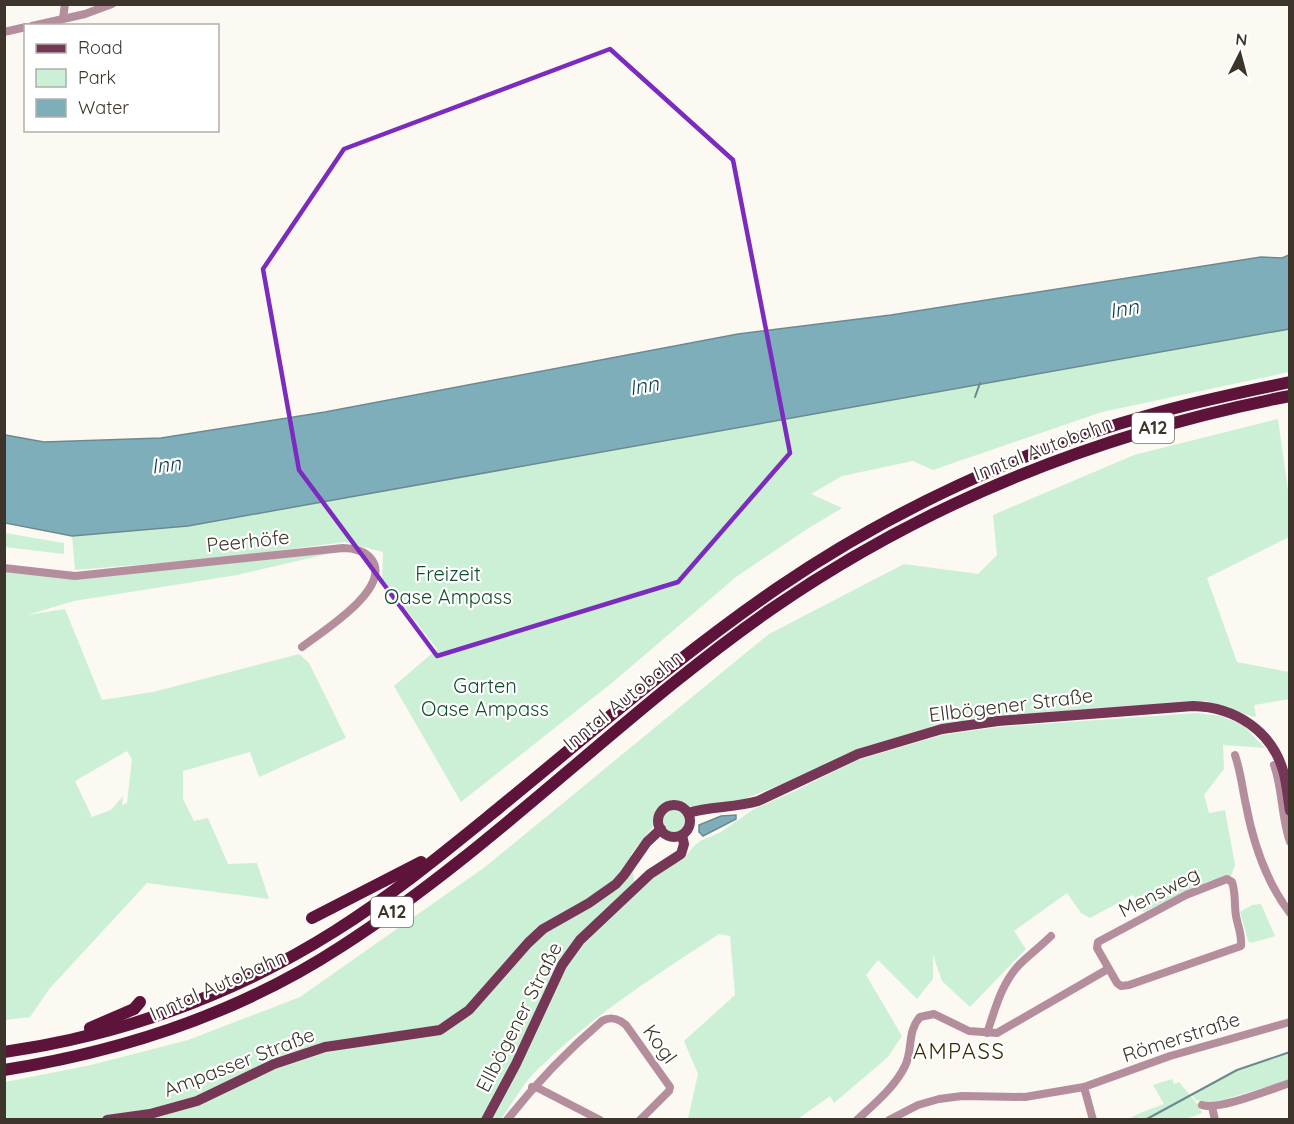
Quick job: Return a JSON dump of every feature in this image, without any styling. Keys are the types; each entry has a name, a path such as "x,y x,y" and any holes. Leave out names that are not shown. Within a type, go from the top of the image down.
{"highway":[{"name":"Inntal Autobahn","path":"4,1052 71,1040 189,1005 260,972 337,930 394,891 451,847 669,668 720,630 811,566 915,507 1013,462 1109,427 1179,407 1290,382"},
{"name":"Inntal Autobahn","path":"4,1070 95,1053 194,1021 260,993 340,948 400,907 459,861 691,669 790,597 918,521 1017,475 1111,440 1195,416 1290,396"},
{"path":"312,918 417,865 436,851 451,847"},
{"path":"71,1040 86,1030 134,1009 140,1002"}],"main road":[{"name":"Ellbögener Straße","path":"688,813 700,809 744,805 758,801 858,754 942,729 998,721 1193,706 1228,712 1251,723 1260,732 1281,766 1290,811"},
{"path":"678,806 688,813 690,825 682,836 671,837 661,830 658,820 667,807 678,806"},
{"name":"Ampasser Straße","path":"107,1119 150,1114 197,1101 274,1064 325,1047 440,1030 469,1010 543,929 589,903 616,884 647,842 661,830"},
{"name":"Ellbögener Straße","path":"486,1119 516,1064 562,965 580,940 650,874 681,854 684,841 682,836"}],"street":[{"path":"63,18 65,4"},
{"path":"40,24 86,14 112,4"},
{"path":"4,32 24,27"},
{"name":"Peerhöfe","path":"4,568 75,576 343,548 357,550 368,556 374,563 375,569 374,582 370,589 354,606 302,647"},
{"path":"1235,755 1242,776 1246,806 1259,853 1272,883 1290,913"},
{"path":"1274,765 1278,776 1282,814 1290,843"},
{"name":"Mensweg","path":"1227,879 1232,882 1237,919 1242,936 1241,945 1129,985 1121,986 1117,983 1108,969 1097,948 1098,942 1186,895 1218,881 1227,879"},
{"path":"987,1034 1000,994 1008,980 1018,966 1051,936"},
{"path":"857,1119 896,1081 902,1072 908,1058 912,1029 920,1017 934,1014 966,1031 987,1034 1001,1031 1108,969"},
{"name":"Kogl","path":"507,1119 532,1087 557,1062 602,1021 614,1018 626,1025 670,1087 669,1091 640,1119"},
{"name":"Römerstraße","path":"889,1119 939,1098 962,1096 1018,1098 1084,1087 1170,1056 1290,1022"},
{"path":"1215,1119 1207,1106 1290,1083"},
{"path":"532,1087 600,1119"},
{"path":"1084,1087 1093,1119"}],"highlighted area":[{"path":"610,49 733,160 790,453 678,582 437,656 299,470 263,269 344,149"}],"green space":[{"path":"1289,329 1289,372 1102,412 933,470 913,461 842,476 811,494 842,508 736,577 613,682 461,802 394,686 437,649 382,579 383,552 345,542 220,558 75,570 72,536 188,526"},
{"path":"1278,419 1289,498 1289,537 1207,578 1237,662 1289,672 1289,699 1254,705 1256,716 1254,717 1205,701 1097,708 998,721 858,754 722,808 688,814 690,822 688,829 679,836 667,835 661,829 658,821 631,854 634,881 684,859 700,841 721,832 754,809 857,760 942,735 998,727 1197,713 1221,716 1243,725 1265,748 1223,745 1224,769 1204,795 1209,813 1225,810 1235,865 1231,876 1209,881 1144,912 1133,895 1090,918 1081,913 1067,893 1014,931 1026,949 970,1007 942,981 933,955 933,979 917,999 878,960 866,975 902,1036 888,1057 834,1103 830,1096 798,1119 688,1119 698,1074 684,1041 735,995 730,936 719,934 624,998 578,1033 531,1076 501,1119 5,1120 5,1082 91,1065 188,1040 300,997 485,867 769,634 904,564 978,574 997,555 993,515 1134,455"},
{"path":"5,533 64,543 64,554 5,547"},
{"path":"332,553 237,575 74,601 27,615 65,609 102,700 153,692 299,654 309,663 346,738 259,777 250,752 183,771 183,799 194,821 208,818 228,864 257,863 269,899 147,883 50,988 30,1017 5,1020 4,571 75,579","holes":["127,751 132,759 127,803 122,805 123,796 111,810 92,817 75,781"]},
{"path":"1261,904 1275,936 1251,943 1248,941 1240,912 1252,905"},
{"path":"1289,1052 1289,1080 1213,1103 1196,1100 1192,1095 1237,1070"},
{"path":"1172,1079 1174,1084 1179,1082 1202,1113 1186,1119 1129,1120 1164,1104 1153,1085"}],"water":[{"name":"Inn","path":"1289,255 1289,329 188,526 72,536 5,523 5,435 44,442 161,438 325,412 738,334 891,315 1261,257 1282,258"},
{"path":"736,815 736,819 703,836 699,832 699,825 721,816"}],"waterway":[{"path":"975,397 980,383"},
{"path":"1145,1120 1237,1070 1290,1052"}],"district":[{"name":"AMPASS","path":"959,1051"}],"park label":[{"name":"Freizeit Oase Ampass","path":"448,586"},
{"name":"Garten Oase Ampass","path":"485,698"}]}
